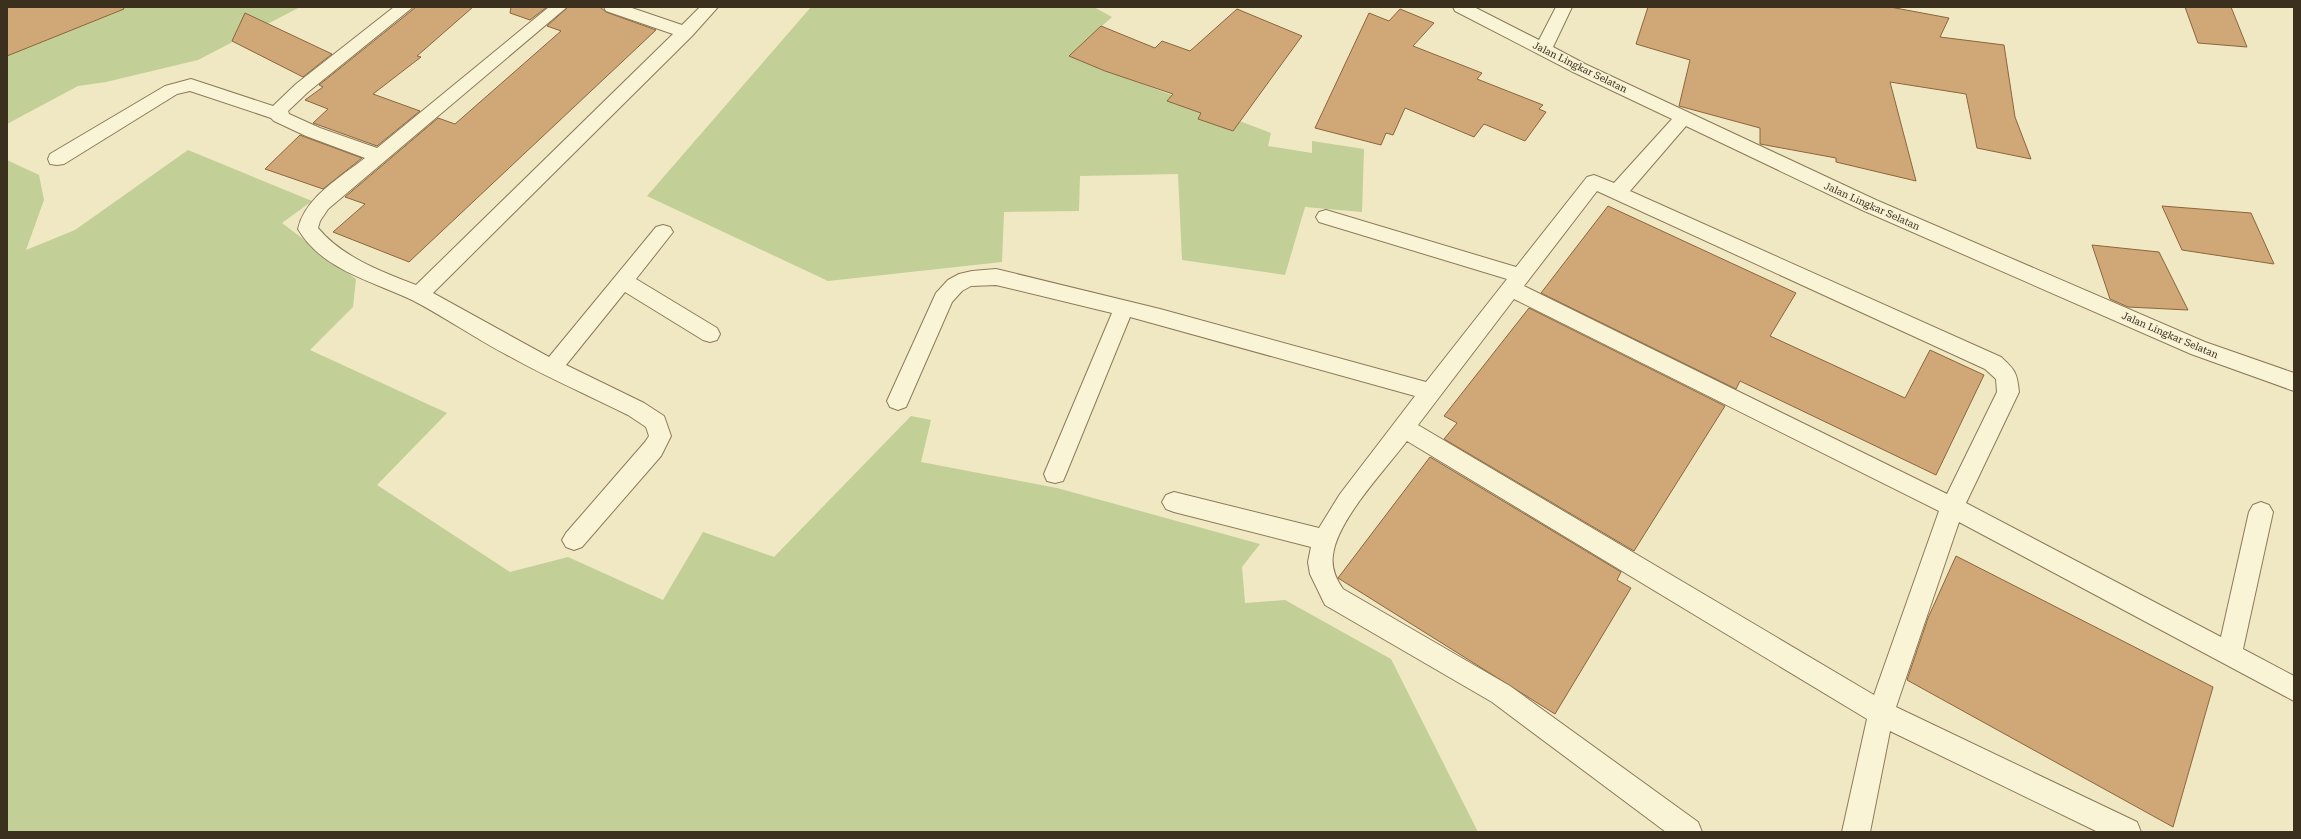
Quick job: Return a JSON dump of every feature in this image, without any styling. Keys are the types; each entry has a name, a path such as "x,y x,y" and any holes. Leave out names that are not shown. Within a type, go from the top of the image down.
{"street":[{"path":"279,114 281,105 405,7"},
{"path":"559,7 321,204 310,220 308,228 312,236 364,273 419,295 551,369 649,415 656,422 660,430 660,436 653,449 574,540"},
{"path":"612,7 686,32"},
{"path":"419,295 710,7"},
{"name":"Jalan Lingkar Selatan","path":"1461,7 1543,50 1869,205 2198,348 2294,382"},
{"path":"1543,50 1564,7"},
{"path":"57,159 170,90 180,86 191,85 279,114 280,117 313,132 380,156"},
{"path":"1617,193 1684,118"},
{"path":"1688,832 1501,694 1334,597 1322,574 1319,561 1326,540 1338,518 1431,392 1594,182 1993,363 2007,376 2008,392 1952,507 1881,713 1856,832"},
{"path":"1326,217 1516,283 1952,507 2294,689"},
{"path":"551,369 663,232"},
{"path":"898,402 943,298 954,285 963,280 996,277 1235,337 1431,392"},
{"path":"623,281 710,334"},
{"path":"1055,474 1124,308"},
{"path":"1404,428 1881,713 2127,832"},
{"path":"1174,502 1326,540"},
{"path":"2229,655 2261,512"}],"green space":[{"path":"7,7 300,7 198,60 106,82 78,86 7,124"},
{"path":"811,7 1094,7 1112,17 1069,56 1271,133 1268,146 1312,153 1312,141 1364,149 1362,212 1305,207 1285,275 1182,260 1178,174 1080,176 1079,211 1004,212 1002,262 828,281 647,196"},
{"path":"188,150 312,201 282,223 356,279 353,307 310,350 447,413 377,485 510,572 568,557 663,600 703,532 774,557 911,416 931,420 921,462 1057,488 1260,544 1242,567 1245,603 1285,600 1391,659 1478,832 7,832 7,160 39,175 44,200 26,250 75,230"}],"building":[{"path":"7,7 123,7 124,9 7,56"},
{"path":"416,7 473,7 417,56 421,57 373,94 420,111 377,146 313,123 328,109 305,100 323,87 319,85"},
{"path":"511,7 547,7 530,20 510,13"},
{"path":"568,7 600,7 606,12 656,30 409,262 333,232 365,204 345,197 438,118 455,124 561,31 547,26"},
{"path":"1648,7 1890,7 1949,18 1940,37 2004,45 2015,117 2031,159 1977,148 1966,94 1890,82 1916,181 1836,162 1836,158 1760,144 1760,128 1679,106 1690,60 1636,44"},
{"path":"2185,7 2231,7 2247,47 2198,43"},
{"path":"1237,9 1302,36 1233,131 1198,119 1201,113 1167,101 1173,94 1105,71 1069,56 1101,26 1155,48 1162,41 1190,51"},
{"path":"1400,9 1434,23 1413,46 1482,73 1477,79 1543,105 1539,109 1546,112 1525,141 1484,124 1474,137 1405,108 1393,135 1386,133 1381,145 1315,128 1369,13 1389,21"},
{"path":"245,13 332,54 303,77 232,41"},
{"path":"300,135 362,158 323,189 265,169"},
{"path":"1608,206 1796,293 1770,336 1905,398 1930,350 1984,375 1936,475 1740,381 1736,389 1541,293"},
{"path":"2162,206 2251,213 2274,264 2182,250"},
{"path":"2092,245 2159,252 2188,310 2128,307 2110,299"},
{"path":"1529,308 1725,406 1634,551 1444,439 1457,423 1444,416"},
{"path":"1430,457 1621,572 1617,580 1631,588 1555,714 1338,578"},
{"path":"1956,556 2213,687 2173,827 1907,680 1928,618"}]}
